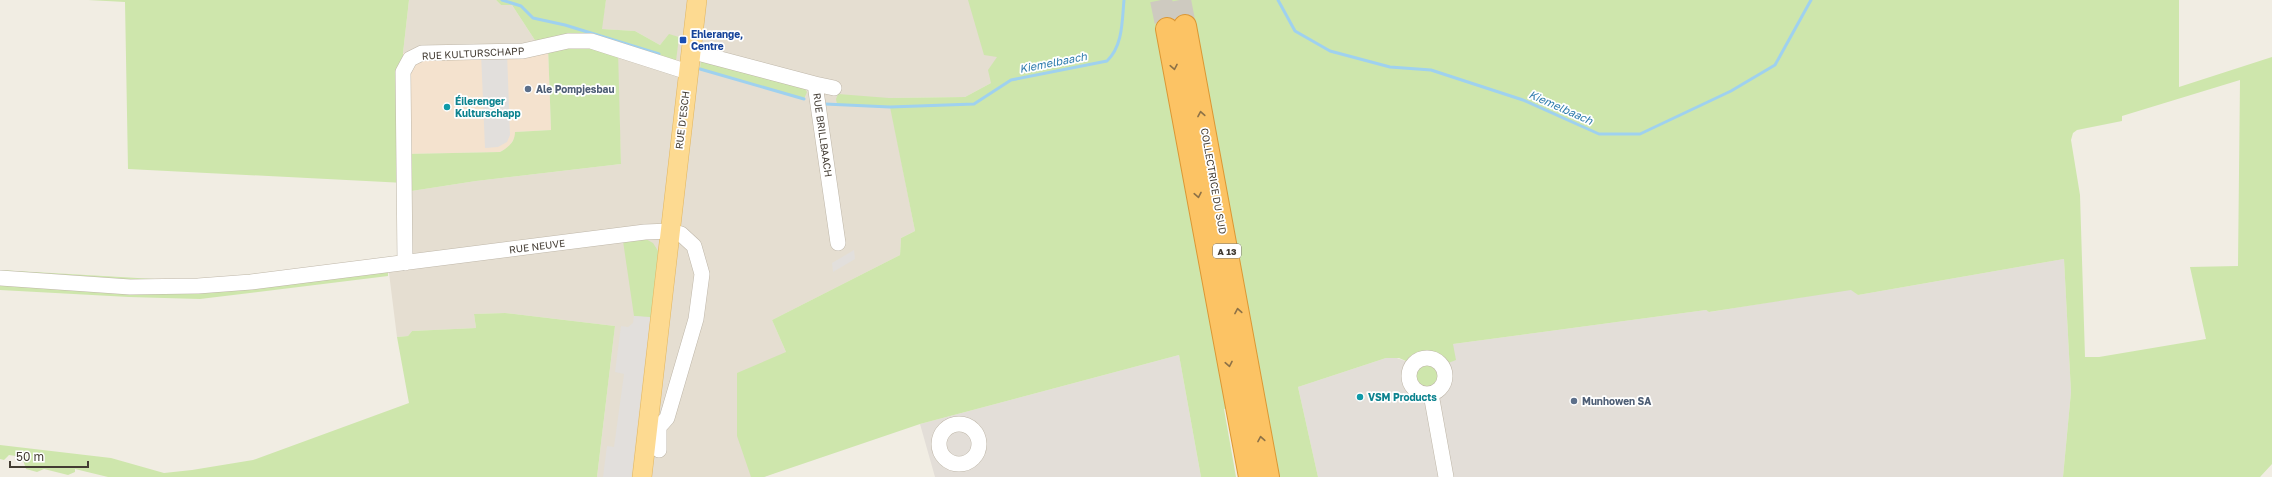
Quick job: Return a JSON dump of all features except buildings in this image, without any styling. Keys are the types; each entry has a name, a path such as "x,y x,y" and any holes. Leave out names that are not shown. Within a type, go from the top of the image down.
{"highway":[{"name":"COLLECTRICE DU SUD","path":"1250,477 1176,27 1268,477"}],"main road":[{"name":"RUE D'ESCH","path":"642,477 653,430 670,231 695,3"}],"street":[{"name":"RUE KULTURSCHAPP","path":"405,263 403,72 410,59 422,53 523,51 568,41 591,41 688,72"},
{"name":"RUE BRILLBAACH","path":"690,51 815,84 838,243"},
{"path":"815,84 834,88"},
{"name":"RUE NEUVE","path":"0,278 130,286 198,286 251,282 645,232 670,231"},
{"name":"RUE D'ESCH","path":"659,450 653,430 667,418 696,319 702,274 694,246 681,234 670,231"},
{"path":"1431,394 1446,477"}],"shaded area":[{"path":"409,0 496,0 501,5 512,5 540,48 403,53"},
{"path":"606,0 1042,0 991,83 965,97 889,98 915,231 901,238 900,255 772,320 786,352 758,428 774,473 764,477 597,477 615,326 505,313 474,314 476,328 412,331 408,336 397,337 388,265 405,257 405,192 476,181 621,164 617,50 664,65 679,37 669,35 660,45 635,31 601,29"},
{"path":"548,46 551,130 515,132 515,137 509,147 500,152 405,154 403,53"},
{"path":"507,52 510,135 507,142 498,147 485,148 481,53"},
{"path":"854,250 855,259 833,272 832,263"},
{"path":"2064,259 2071,392 2063,477 1318,477 1298,387 1386,358 1394,357 1413,364 1443,365 1453,344 1706,310 1710,312 1851,289 1858,295"},
{"path":"634,316 650,317 631,477 603,477 607,446 614,447 624,374 615,372 621,326 628,327 633,323"},
{"path":"1179,355 1201,477 935,477 920,424"}],"green space":[{"path":"88,0 409,0 403,53 405,154 500,152 506,149 514,139 515,132 551,130 548,46 540,48 512,5 501,5 496,0 606,0 602,29 635,31 660,45 669,34 679,37 676,61 618,50 621,164 476,181 405,192 405,183 128,169 125,2"},
{"path":"968,0 2179,0 2179,87 2272,57 2272,464 2260,477 2063,477 2071,392 2064,259 1858,295 1851,290 1709,312 1706,310 1453,344 1456,360 1443,365 1446,377 1443,386 1436,392 1427,393 1418,391 1412,386 1409,377 1413,364 1399,358 1386,358 1298,387 1318,477 1278,477 1228,408 1224,409 1236,477 1201,477 1179,355 920,424 764,477 751,477 737,436 737,373 786,352 772,320 900,255 901,238 915,231 890,107 837,104 836,99 838,94 889,98 965,97 991,83 988,70 997,57 984,55","holes":["2240,80 2238,266 2190,267 2206,339 2099,357 2085,357 2080,195 2071,140 2073,133 2077,130 2122,121 2122,116"]},
{"path":"701,59 803,86 807,92 804,99 700,69"},
{"path":"644,238 653,243 660,254 653,318 634,316 623,241"},
{"path":"388,265 388,276 200,299 0,290 0,270 189,281 328,266"},
{"path":"505,313 615,326 597,477 108,477 75,469 75,472 68,475 44,469 37,472 26,469 22,457 9,455 4,460 0,459 0,445 111,458 164,473 253,460 409,403 397,337 408,336 412,331 476,328 474,314"}],"waterway":[{"path":"502,0 521,6 533,18 565,25 659,54"},
{"name":"Kiemelbaach","path":"825,104 890,107 974,104 1011,80 1107,61 1112,55 1119,41 1124,0"},
{"name":"Kiemelbaach","path":"1278,0 1295,31 1330,51 1390,67 1431,70 1523,100 1599,134 1640,134 1731,91 1775,65 1811,0"},
{"path":"700,69 804,99"}],"tunnel":[{"path":"1161,0 1167,29"},
{"path":"1180,0 1185,26"}],"place":[{"name":"Ehlerange, Centre","path":"683,40"},
{"name":"Ale Pompjesbau","path":"528,89"},
{"name":"Éilerenger Kulturschapp","path":"447,107"},
{"name":"VSM Products","path":"1360,397"},
{"name":"Munhowen SA","path":"1574,401"}]}
